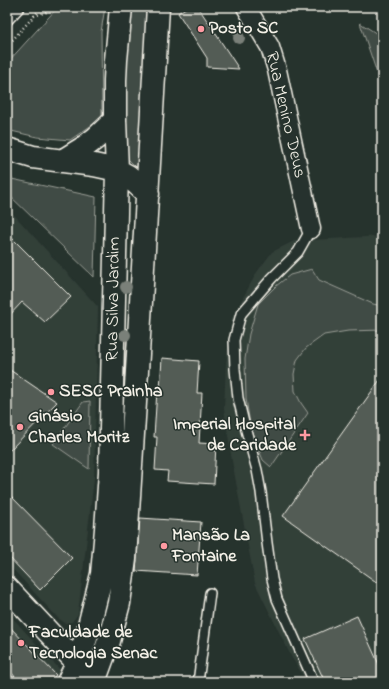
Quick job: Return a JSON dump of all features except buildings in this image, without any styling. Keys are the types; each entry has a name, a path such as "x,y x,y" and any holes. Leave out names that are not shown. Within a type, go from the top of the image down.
{"main road":[{"name":"Rua Silva Jardim","path":"72,672 86,638 102,574 106,529 110,472 117,170 115,120 116,60 121,7"},
{"name":"Rua Silva Jardim","path":"95,682 109,641 119,603 125,560 158,7"},
{"path":"62,161 96,138 115,120"},
{"path":"8,150 32,157 94,165 117,170 128,176 148,194"},
{"path":"7,588 72,672 95,682"}],"street":[{"name":"Rua Menino Deus","path":"246,7 270,47 277,70 311,229"}],"lane":[{"path":"7,20 20,7"},
{"path":"311,229 298,252 272,278 241,314 234,340 238,398 262,492 272,579 277,599 314,682"},
{"path":"198,682 210,593"}],"path":[{"path":"7,46 42,7"},
{"path":"34,16 62,7"}],"shaded area":[{"path":"58,7 105,7 101,32 102,118 70,140 37,137 7,130 7,63"},
{"path":"133,7 147,7 138,169 124,155 126,29"},
{"path":"360,23 382,37 382,88"},
{"path":"7,178 96,197 94,277 7,193"},
{"name":"SESC Prainha","path":"7,207 98,307 94,478 78,614 72,622 65,623 58,618 7,563"},
{"name":"Imperial Hospital de Caridade","path":"382,236 382,682 307,682 292,658 255,583 232,461 224,409 226,362 232,318 257,272 272,252 294,241"},
{"path":"312,269 319,280 373,304 382,306 382,330 348,331 324,335 306,348 297,360 294,374 295,391 308,413 271,467 263,460 251,430 246,399 245,359 249,334 258,304 276,286 290,275"},
{"path":"90,401 89,469 53,444 83,402"},
{"name":"Faculdade de Tecnologia Senac","path":"7,612 63,673 53,682 7,682"}],"place":[{"name":"Posto SC","path":"201,29"},
{"name":"SESC Prainha","path":"51,392"},
{"name":"Ginásio Charles Moritz","path":"20,427"},
{"name":"Imperial Hospital de Caridade","path":"305,435"},
{"name":"Mansão La Fontaine","path":"164,546"},
{"name":"Faculdade de Tecnologia Senac","path":"21,643"}]}
